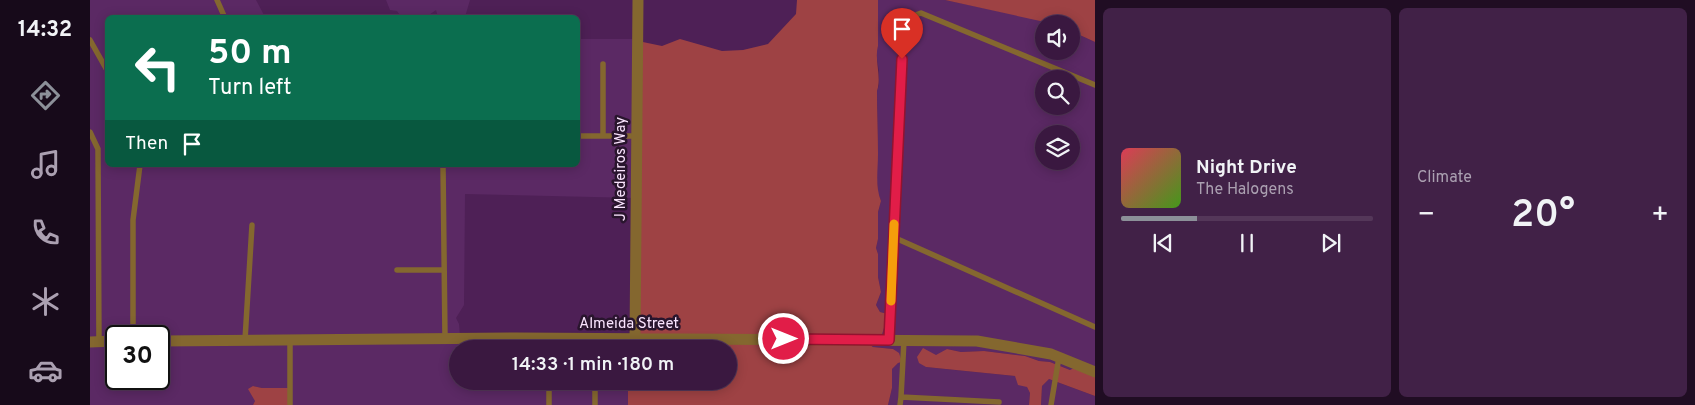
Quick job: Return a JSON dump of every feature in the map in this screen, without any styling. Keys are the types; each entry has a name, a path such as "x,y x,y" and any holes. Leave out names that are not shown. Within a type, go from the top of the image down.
{"street":[{"name":"J Medeiros Way","path":"635,339 638,0"},
{"name":"Almeida Street","path":"170,341 445,338 480,340"},
{"name":"Almeida Street","path":"618,340 977,341 1051,354 1095,372"}],"lane":[{"path":"217,0 223,15"},
{"path":"889,340 904,19 922,13 1095,85"},
{"path":"90,40 105,67"},
{"path":"602,136 603,64"},
{"path":"90,132 98,149 95,342"},
{"path":"580,136 636,136"},
{"path":"133,325 133,220 140,167"},
{"path":"443,167 445,338"},
{"path":"245,340 252,225"},
{"path":"894,237 1095,327"},
{"path":"398,270 444,270"},
{"path":"290,340 290,405"},
{"path":"900,405 904,340"},
{"path":"1052,405 1059,358"},
{"path":"549,390 549,405"},
{"path":"595,390 595,405"},
{"path":"901,397 998,402"}],"shaded area":[{"path":"90,0 256,0 264,15 105,15 105,167 580,167 580,39 638,39 636,198 465,194 464,305 456,318 459,324 460,336 620,338 620,340 449,340 449,390 628,390 628,405 292,405 262,388 253,386 255,401 253,405 90,405"},
{"path":"386,0 470,0 466,15 437,15 436,10 429,15 400,15 397,11 390,10"},
{"path":"797,0 878,0 877,178 881,201 878,212 876,248 881,292 876,305 880,312 888,314 881,338 869,344 873,347 893,349 899,353 902,362 892,369 892,388 888,405 628,405 628,390 737,390 737,340 623,340 631,338 638,41 662,46 680,39 722,51 743,50 768,44 796,14"},
{"path":"878,0 945,0 1035,19 1035,60 1080,60 1080,35 1095,42 1095,371 1070,370 1050,362 1039,361 1025,356 984,351 961,352 947,349 926,367 1015,376 1027,387 1030,393 1029,405 888,405 892,388 892,369 902,362 893,349 873,347 869,344 888,314 880,312 876,305 881,292 876,248 878,212 881,201 878,193 876,170 878,154 877,91 879,71 876,53 878,46"},
{"path":"945,0 1095,0 1095,42 1080,35 1080,15 1035,15 1035,20"},
{"path":"923,348 936,355 947,349 961,352 984,351 1025,356 1039,361 1050,362 1070,370 1080,365 1095,371 1095,396 1049,379 1042,386 1041,405 1029,405 1030,393 1027,387 1018,385 1015,376 926,367 919,363 917,357"},
{"path":"1049,379 1095,396 1095,405 1041,405 1042,386"},
{"path":"253,386 289,388 292,405 253,405 255,401 248,389"}],"slow traffic":[{"path":"891,301 894,224"}],"route":[{"path":"784,339 889,340 902,59"}]}
